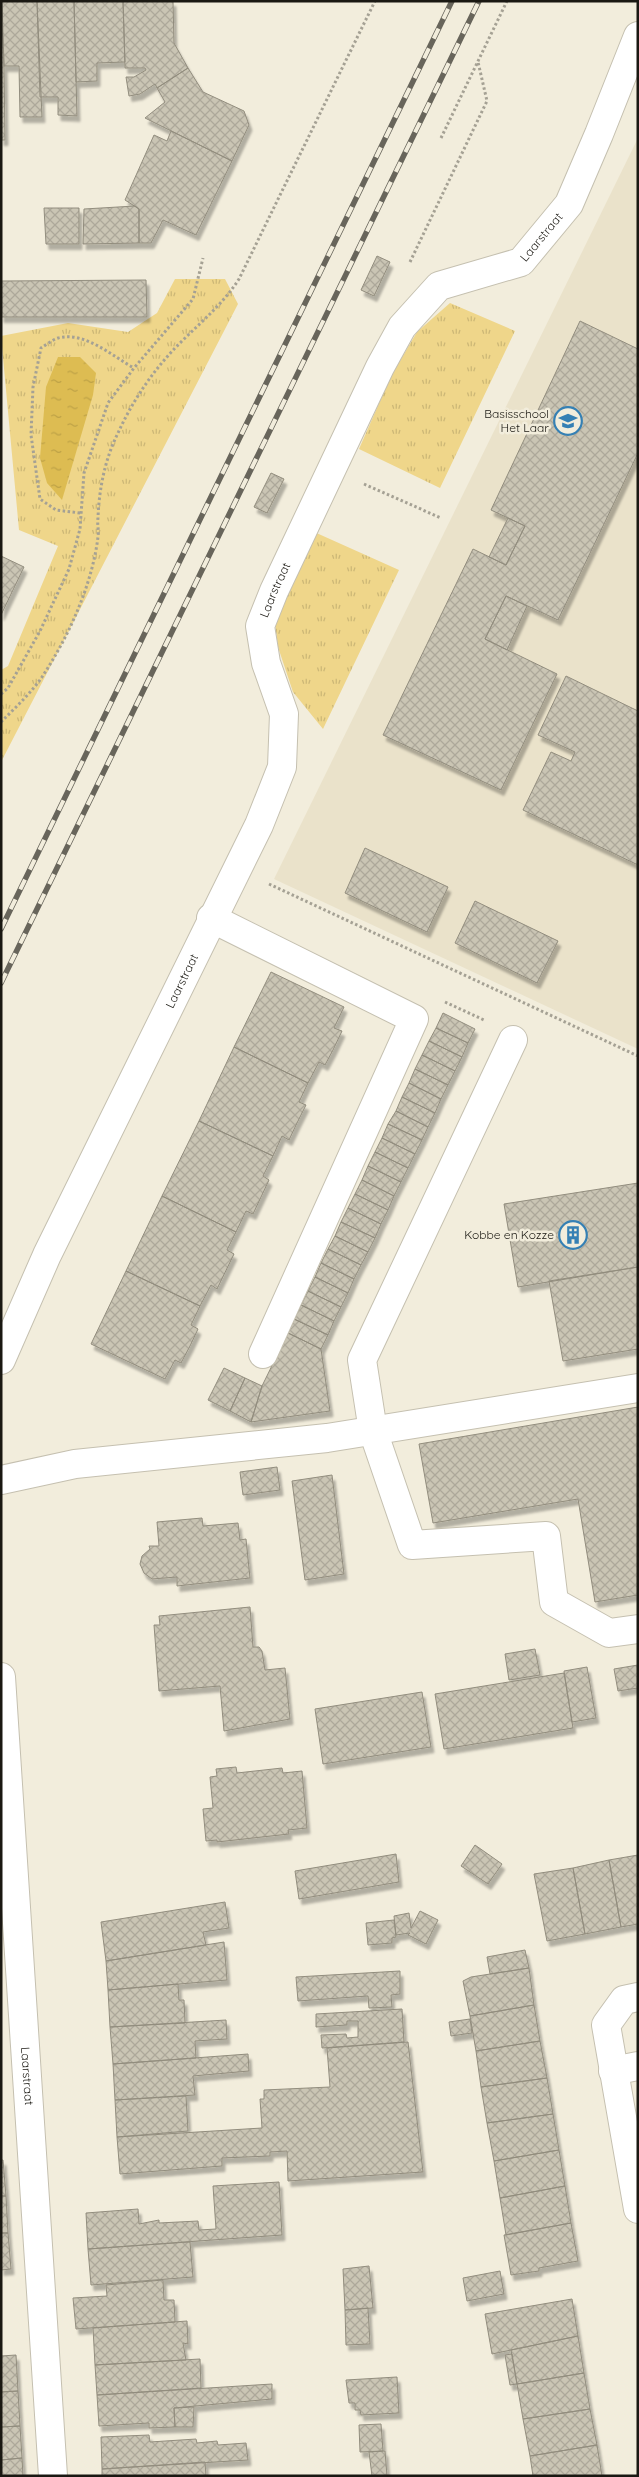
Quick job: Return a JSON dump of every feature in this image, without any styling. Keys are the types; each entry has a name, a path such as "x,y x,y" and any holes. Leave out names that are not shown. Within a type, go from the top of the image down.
{"street":[{"name":"Laarstraat","path":"1,1360 47,1255 187,973 211,918 259,825 282,767 284,714 266,663 260,626 274,591 380,367 408,320 439,286 521,262 569,204 638,36"},
{"path":"211,918 414,1019 262,1354"},
{"path":"513,1040 362,1360 373,1431 412,1545 546,1536 554,1602 609,1633 638,1628"},
{"path":"1,1480 75,1464 327,1438 638,1388"},
{"name":"Laarstraat","path":"1,1677 53,2476"},
{"path":"638,1997 624,2000 606,2025 626,2069 638,2210"}],"path":[{"path":"1,722 42,678 67,632 82,598 88,582 98,535 102,479 116,436 126,415 157,369 180,343 217,309 239,279 375,1"},
{"path":"441,138 507,1"},
{"path":"409,265 487,101 478,62"},
{"path":"1,694 8,688 40,631 69,569 80,529 84,473 94,438 108,403 134,368 193,299 202,258"},
{"path":"80,513 56,510 40,499 31,435 33,387 41,348 57,338 73,337 94,344 134,368"},
{"path":"332,469 441,518"},
{"path":"236,869 638,1056"}],"shaded area":[{"name":"Basisschool Het Laar","path":"638,138 638,1049 274,879"}],"green space":[{"path":"175,279 225,279 238,304 1,762 1,670 8,666 58,546 19,530 1,336 68,323 128,332 157,313"},
{"path":"450,303 515,331 440,488 359,449 391,376 417,332"},
{"path":"312,531 399,570 323,729 293,692 278,647 274,615"}],"water":[{"path":"58,357 80,357 96,373 93,395 62,500 47,483 40,458 46,387"}],"building":[{"path":"1,1 4,66 5,140 1,140"},
{"path":"2,1 37,1 42,117 20,117 19,66 4,66"},
{"path":"37,1 74,1 77,116 58,115 58,97 40,97"},
{"path":"74,1 123,1 125,62 97,63 97,81 76,82"},
{"path":"123,1 173,1 174,43 188,68 157,88 155,84 140,94 129,96 126,77 134,77 146,70 145,68 125,68"},
{"path":"188,68 203,92 244,111 249,125 232,161 145,118 165,102 157,88"},
{"path":"171,131 232,161 196,235 163,220 151,243 139,243 139,209 125,200 154,135 167,141"},
{"path":"135,206 139,209 139,243 83,244 84,209"},
{"path":"44,208 79,208 79,244 46,244"},
{"path":"377,256 390,262 374,296 361,290"},
{"path":"146,280 147,317 1,317 1,281"},
{"path":"580,321 638,349 638,453 558,620 506,596 485,639 557,674 501,790 383,735 473,549 506,565 525,526 491,510"},
{"path":"271,473 284,479 267,513 254,507"},
{"path":"508,518 525,526 506,565 489,557"},
{"path":"1,556 24,567 1,615"},
{"path":"506,596 527,606 507,650 485,639"},
{"path":"566,676 638,711 638,865 523,810 551,752 571,761 575,752 538,735"},
{"path":"365,848 448,887 427,932 345,893"},
{"path":"475,901 558,941 537,983 455,943"},
{"path":"271,972 344,1007 334,1028 342,1031 333,1050 325,1065 319,1062 308,1083 234,1047"},
{"path":"443,1013 475,1029 468,1043 436,1028"},
{"path":"436,1028 468,1043 462,1057 429,1041"},
{"path":"429,1041 462,1057 455,1071 422,1055"},
{"path":"234,1047 308,1083 299,1102 306,1105 289,1140 282,1136 273,1156 199,1121"},
{"path":"422,1055 455,1071 448,1085 415,1069"},
{"path":"415,1069 448,1085 441,1099 409,1083"},
{"path":"409,1083 441,1099 435,1113 402,1097"},
{"path":"402,1097 435,1113 428,1127 396,1111"},
{"path":"396,1111 428,1127 422,1140 388,1124"},
{"path":"199,1121 273,1156 263,1176 269,1180 253,1214 246,1211 236,1232 162,1196"},
{"path":"388,1124 422,1140 415,1154 382,1138"},
{"path":"382,1138 415,1154 408,1168 375,1152"},
{"path":"375,1152 408,1168 401,1182 368,1166"},
{"path":"368,1166 401,1182 394,1196 362,1180"},
{"path":"362,1180 394,1196 388,1210 355,1194"},
{"name":"Kobbe en Kozze","path":"638,1183 638,1267 518,1287 504,1204"},
{"path":"355,1194 388,1210 381,1224 348,1208"},
{"path":"162,1196 236,1232 227,1250 234,1254 217,1289 211,1285 200,1306 126,1271"},
{"path":"348,1208 381,1224 375,1238 341,1222"},
{"path":"341,1222 375,1238 368,1252 335,1236"},
{"path":"335,1236 368,1252 361,1265 328,1249"},
{"path":"328,1249 361,1265 354,1279 321,1263"},
{"path":"321,1263 354,1279 348,1293 315,1277"},
{"path":"638,1267 638,1349 563,1361 549,1281"},
{"path":"126,1271 200,1306 191,1325 198,1329 190,1346 181,1363 175,1360 165,1379 91,1344"},
{"path":"315,1277 348,1293 341,1307 308,1291"},
{"path":"308,1291 341,1307 334,1321 301,1305"},
{"path":"301,1305 334,1321 328,1335 294,1319"},
{"path":"294,1319 328,1335 321,1349 288,1333"},
{"path":"288,1333 321,1349 330,1411 251,1422 262,1386"},
{"path":"224,1368 245,1378 230,1411 208,1400"},
{"path":"245,1378 262,1386 251,1422 230,1411"},
{"path":"638,1407 638,1595 595,1602 578,1499 433,1523 419,1444"},
{"path":"277,1467 280,1490 243,1495 240,1472"},
{"path":"332,1475 344,1574 305,1580 292,1481"},
{"path":"202,1518 203,1526 238,1523 240,1540 246,1539 250,1578 177,1586 177,1577 152,1579 144,1573 140,1564 142,1556 150,1549 149,1546 159,1546 157,1522"},
{"path":"250,1607 253,1647 259,1647 262,1651 265,1670 285,1668 290,1719 224,1731 220,1686 159,1691 154,1625 160,1625 159,1616"},
{"path":"535,1649 540,1675 509,1680 505,1654"},
{"path":"638,1665 638,1688 618,1691 614,1669"},
{"path":"587,1667 596,1718 572,1722 564,1671"},
{"path":"564,1673 573,1728 444,1749 435,1694"},
{"path":"422,1692 431,1747 323,1764 315,1709"},
{"path":"236,1767 237,1773 282,1768 283,1773 302,1771 307,1828 288,1830 289,1834 217,1842 217,1840 206,1841 203,1809 213,1808 210,1777 217,1776 216,1769"},
{"path":"475,1845 502,1864 488,1884 461,1866"},
{"path":"396,1854 399,1882 299,1899 295,1871"},
{"path":"638,1855 638,1924 621,1927 609,1860"},
{"path":"609,1860 621,1927 585,1934 573,1868"},
{"path":"573,1868 585,1934 547,1941 534,1874"},
{"path":"225,1902 229,1928 203,1932 206,1945 106,1961 101,1922"},
{"path":"420,1911 438,1920 426,1944 408,1935 410,1933 396,1935 394,1916 409,1913 411,1928"},
{"path":"394,1920 396,1937 392,1938 392,1943 368,1945 366,1923"},
{"path":"224,1942 227,1980 108,1990 106,1961"},
{"path":"525,1950 529,1968 490,1974 487,1957"},
{"path":"529,1968 534,2005 470,2016 463,1981 471,1977"},
{"path":"400,1971 400,1994 391,1995 392,2007 369,2008 368,1996 298,2001 296,1977"},
{"path":"178,1984 179,2000 184,2000 185,2023 110,2027 108,1990"},
{"path":"534,2005 540,2041 476,2051 470,2016"},
{"path":"402,2009 404,2042 322,2048 321,2035 346,2034 347,2038 358,2037 358,2021 347,2021 347,2025 316,2027 316,2014"},
{"path":"470,2019 472,2033 451,2036 449,2022"},
{"path":"226,2020 227,2039 195,2041 196,2058 113,2064 110,2027"},
{"path":"540,2041 547,2078 481,2087 476,2051"},
{"path":"408,2042 423,2172 288,2181 287,2151 270,2152 270,2156 222,2158 222,2166 120,2174 117,2137 262,2128 260,2099 264,2099 264,2090 330,2087 327,2048"},
{"path":"248,2054 249,2071 193,2076 195,2095 115,2100 113,2064"},
{"path":"547,2078 553,2114 487,2123 481,2087"},
{"path":"186,2096 188,2131 117,2137 115,2100"},
{"path":"553,2114 559,2150 494,2161 487,2123"},
{"path":"559,2150 565,2186 500,2198 494,2161"},
{"path":"1,2160 3,2160 6,2196 1,2196"},
{"path":"279,2182 282,2235 88,2249 86,2213 138,2209 139,2224 159,2220 159,2223 198,2221 199,2230 216,2229 213,2186"},
{"path":"565,2186 571,2223 506,2235 500,2198"},
{"path":"1,2196 6,2196 8,2233 1,2233"},
{"path":"571,2223 578,2261 539,2268 539,2271 511,2275 504,2235"},
{"path":"1,2233 8,2233 11,2269 1,2270"},
{"path":"190,2242 193,2277 91,2285 88,2249"},
{"path":"369,2266 373,2308 345,2310 343,2269"},
{"path":"500,2271 504,2294 467,2301 463,2278"},
{"path":"163,2280 164,2300 174,2300 175,2322 76,2329 73,2298 107,2296 106,2285"},
{"path":"572,2299 578,2336 492,2354 485,2314"},
{"path":"368,2308 370,2344 346,2345 345,2310"},
{"path":"187,2321 188,2344 183,2343 186,2360 95,2365 93,2328"},
{"path":"578,2336 584,2373 517,2384 511,2350"},
{"path":"512,2354 517,2384 510,2385 505,2355"},
{"path":"16,2355 18,2391 1,2392 1,2356"},
{"path":"200,2359 201,2388 97,2395 95,2365"},
{"path":"584,2373 590,2409 523,2419 517,2384"},
{"path":"397,2377 399,2413 361,2415 360,2410 355,2410 355,2403 349,2403 346,2380"},
{"path":"272,2384 272,2399 174,2408 175,2427 149,2428 149,2423 99,2426 97,2395"},
{"path":"18,2391 20,2426 1,2427 1,2392"},
{"path":"194,2407 193,2427 175,2427 174,2408"},
{"path":"590,2409 597,2445 530,2456 523,2419"},
{"path":"381,2424 383,2451 360,2452 359,2425"},
{"path":"20,2426 22,2458 1,2460 1,2427"},
{"path":"149,2435 150,2442 196,2439 197,2443 217,2441 218,2445 246,2443 248,2460 102,2469 101,2437"},
{"path":"597,2445 602,2476 533,2476 530,2456"},
{"path":"385,2451 387,2476 372,2476 369,2452"},
{"path":"22,2458 23,2476 1,2476 1,2460"},
{"path":"205,2462 206,2476 102,2476 102,2469"}],"railway":[{"path":"1,929 452,1"},
{"path":"1,983 479,1"}],"place":[{"name":"Basisschool Het Laar","path":"568,421"},
{"name":"Kobbe en Kozze","path":"573,1235"}]}
